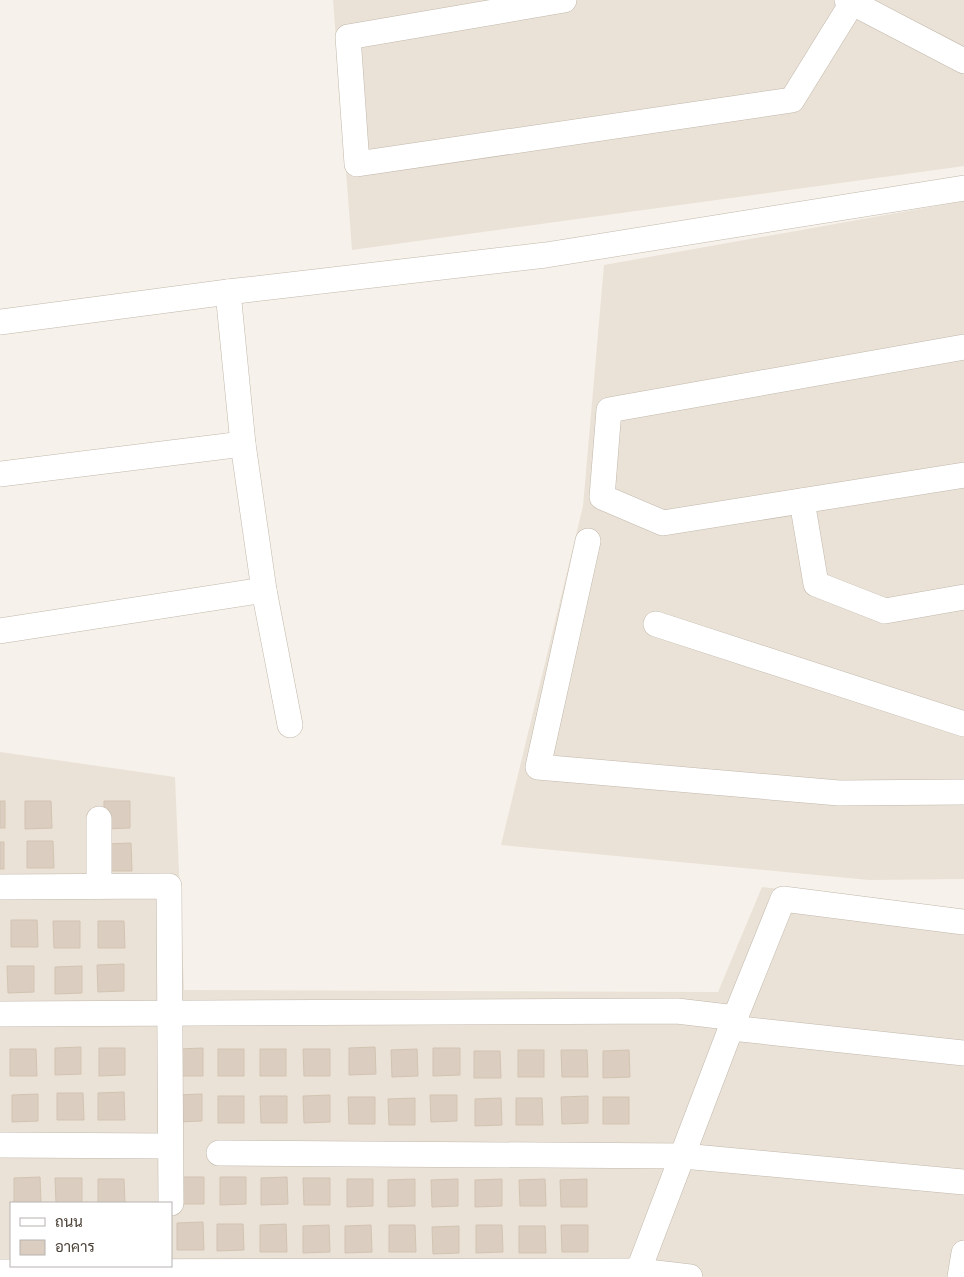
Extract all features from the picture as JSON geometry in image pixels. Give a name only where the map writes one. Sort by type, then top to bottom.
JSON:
[{"type":"street","points":[[564,0],[348,37],[357,164],[792,100],[850,2],[964,61]]},
{"type":"street","points":[[0,322],[228,292],[546,255],[964,188]]},
{"type":"street","points":[[228,292],[243,444],[264,590],[290,725]]},
{"type":"street","points":[[964,347],[609,410],[602,497],[663,523],[964,475]]},
{"type":"street","points":[[0,474],[243,444]]},
{"type":"street","points":[[802,501],[816,584],[885,611],[964,597]]},
{"type":"street","points":[[588,541],[538,767],[838,793],[964,792]]},
{"type":"street","points":[[0,631],[264,590]]},
{"type":"street","points":[[656,624],[964,724]]},
{"type":"street","points":[[99,819],[99,886]]},
{"type":"street","points":[[0,887],[169,886],[171,1202]]},
{"type":"street","points":[[638,1274],[783,899],[964,922]]},
{"type":"street","points":[[0,1014],[678,1011],[734,1023],[964,1053]]},
{"type":"street","points":[[0,1145],[170,1146]]},
{"type":"street","points":[[219,1153],[683,1156],[964,1182]]},
{"type":"street","points":[[960,1277],[964,1253]]},
{"type":"street","points":[[0,1272],[638,1274],[690,1277]]},
{"type":"shaded area","points":[[333,0],[964,0],[964,166],[352,250]]},
{"type":"shaded area","points":[[964,201],[964,879],[869,880],[501,845],[583,506],[604,265]]},
{"type":"shaded area","points":[[0,752],[175,777],[184,990],[718,992],[762,887],[964,910],[964,1277],[0,1277]]},
{"type":"building","points":[[0,801],[5,801],[5,828],[0,828]]},
{"type":"building","points":[[25,801],[51,801],[52,828],[25,829]]},
{"type":"building","points":[[104,801],[130,801],[130,828],[104,829]]},
{"type":"building","points":[[27,841],[53,841],[54,868],[27,868]]},
{"type":"building","points":[[0,842],[4,842],[4,869],[0,869]]},
{"type":"building","points":[[131,843],[132,871],[106,871],[105,844]]},
{"type":"building","points":[[11,920],[37,920],[38,947],[11,947]]},
{"type":"building","points":[[53,921],[80,921],[80,948],[54,948]]},
{"type":"building","points":[[98,921],[124,921],[125,948],[98,948]]},
{"type":"building","points":[[124,964],[124,991],[98,992],[97,965]]},
{"type":"building","points":[[7,966],[34,966],[34,992],[8,993]]},
{"type":"building","points":[[82,966],[82,993],[55,994],[55,967]]},
{"type":"building","points":[[81,1047],[81,1074],[55,1075],[55,1048]]},
{"type":"building","points":[[375,1047],[376,1074],[349,1075],[349,1048]]},
{"type":"building","points":[[99,1048],[125,1048],[125,1075],[99,1076]]},
{"type":"building","points":[[203,1048],[203,1076],[177,1076],[177,1049]]},
{"type":"building","points":[[433,1048],[460,1048],[460,1075],[433,1076]]},
{"type":"building","points":[[10,1049],[36,1049],[37,1076],[10,1076]]},
{"type":"building","points":[[218,1049],[244,1049],[244,1076],[218,1076]]},
{"type":"building","points":[[260,1049],[286,1049],[286,1076],[260,1076]]},
{"type":"building","points":[[303,1049],[330,1049],[330,1076],[304,1076]]},
{"type":"building","points":[[417,1049],[418,1076],[392,1077],[391,1050]]},
{"type":"building","points":[[518,1050],[544,1050],[544,1077],[518,1077]]},
{"type":"building","points":[[561,1050],[587,1050],[588,1077],[562,1077]]},
{"type":"building","points":[[629,1050],[630,1077],[603,1078],[603,1051]]},
{"type":"building","points":[[474,1051],[500,1051],[501,1078],[474,1078]]},
{"type":"building","points":[[124,1092],[125,1120],[98,1120],[98,1093]]},
{"type":"building","points":[[57,1093],[83,1093],[84,1120],[57,1120]]},
{"type":"building","points":[[38,1094],[38,1121],[12,1122],[12,1095]]},
{"type":"building","points":[[202,1094],[202,1121],[176,1122],[176,1095]]},
{"type":"building","points":[[330,1095],[330,1122],[304,1123],[303,1096]]},
{"type":"building","points":[[430,1095],[457,1095],[457,1121],[431,1122]]},
{"type":"building","points":[[218,1096],[244,1096],[244,1123],[218,1123]]},
{"type":"building","points":[[260,1096],[287,1096],[287,1123],[261,1123]]},
{"type":"building","points":[[588,1096],[588,1123],[562,1124],[561,1097]]},
{"type":"building","points":[[348,1097],[375,1097],[375,1124],[349,1124]]},
{"type":"building","points":[[603,1097],[629,1097],[629,1124],[603,1124]]},
{"type":"building","points":[[415,1098],[415,1125],[389,1125],[388,1099]]},
{"type":"building","points":[[501,1098],[502,1125],[475,1126],[475,1099]]},
{"type":"building","points":[[516,1098],[542,1098],[543,1125],[516,1125]]},
{"type":"building","points":[[40,1177],[41,1202],[14,1202],[14,1178]]},
{"type":"building","points":[[177,1177],[204,1177],[204,1204],[178,1204]]},
{"type":"building","points":[[220,1177],[246,1177],[246,1204],[220,1205]]},
{"type":"building","points":[[287,1177],[288,1204],[261,1205],[261,1178]]},
{"type":"building","points":[[55,1178],[82,1178],[82,1202],[56,1202]]},
{"type":"building","points":[[303,1178],[330,1178],[330,1205],[304,1205]]},
{"type":"building","points":[[98,1179],[124,1179],[125,1202],[98,1202]]},
{"type":"building","points":[[347,1179],[373,1179],[373,1206],[347,1207]]},
{"type":"building","points":[[415,1179],[415,1206],[388,1207],[388,1180]]},
{"type":"building","points":[[458,1179],[458,1206],[432,1207],[431,1180]]},
{"type":"building","points":[[502,1179],[502,1206],[475,1207],[475,1180]]},
{"type":"building","points":[[545,1179],[546,1206],[520,1206],[519,1180]]},
{"type":"building","points":[[587,1179],[587,1207],[561,1207],[560,1180]]},
{"type":"building","points":[[203,1222],[204,1250],[177,1250],[177,1223]]},
{"type":"building","points":[[217,1224],[243,1224],[244,1250],[217,1251]]},
{"type":"building","points":[[286,1224],[287,1252],[260,1252],[260,1225]]},
{"type":"building","points":[[329,1225],[330,1252],[303,1253],[303,1226]]},
{"type":"building","points":[[371,1225],[372,1252],[345,1253],[345,1226]]},
{"type":"building","points":[[389,1225],[415,1225],[416,1252],[389,1252]]},
{"type":"building","points":[[476,1225],[502,1225],[503,1252],[476,1253]]},
{"type":"building","points":[[561,1225],[588,1225],[588,1252],[562,1252]]},
{"type":"building","points":[[459,1226],[459,1253],[433,1254],[432,1227]]},
{"type":"building","points":[[519,1226],[545,1226],[546,1253],[519,1253]]}]
